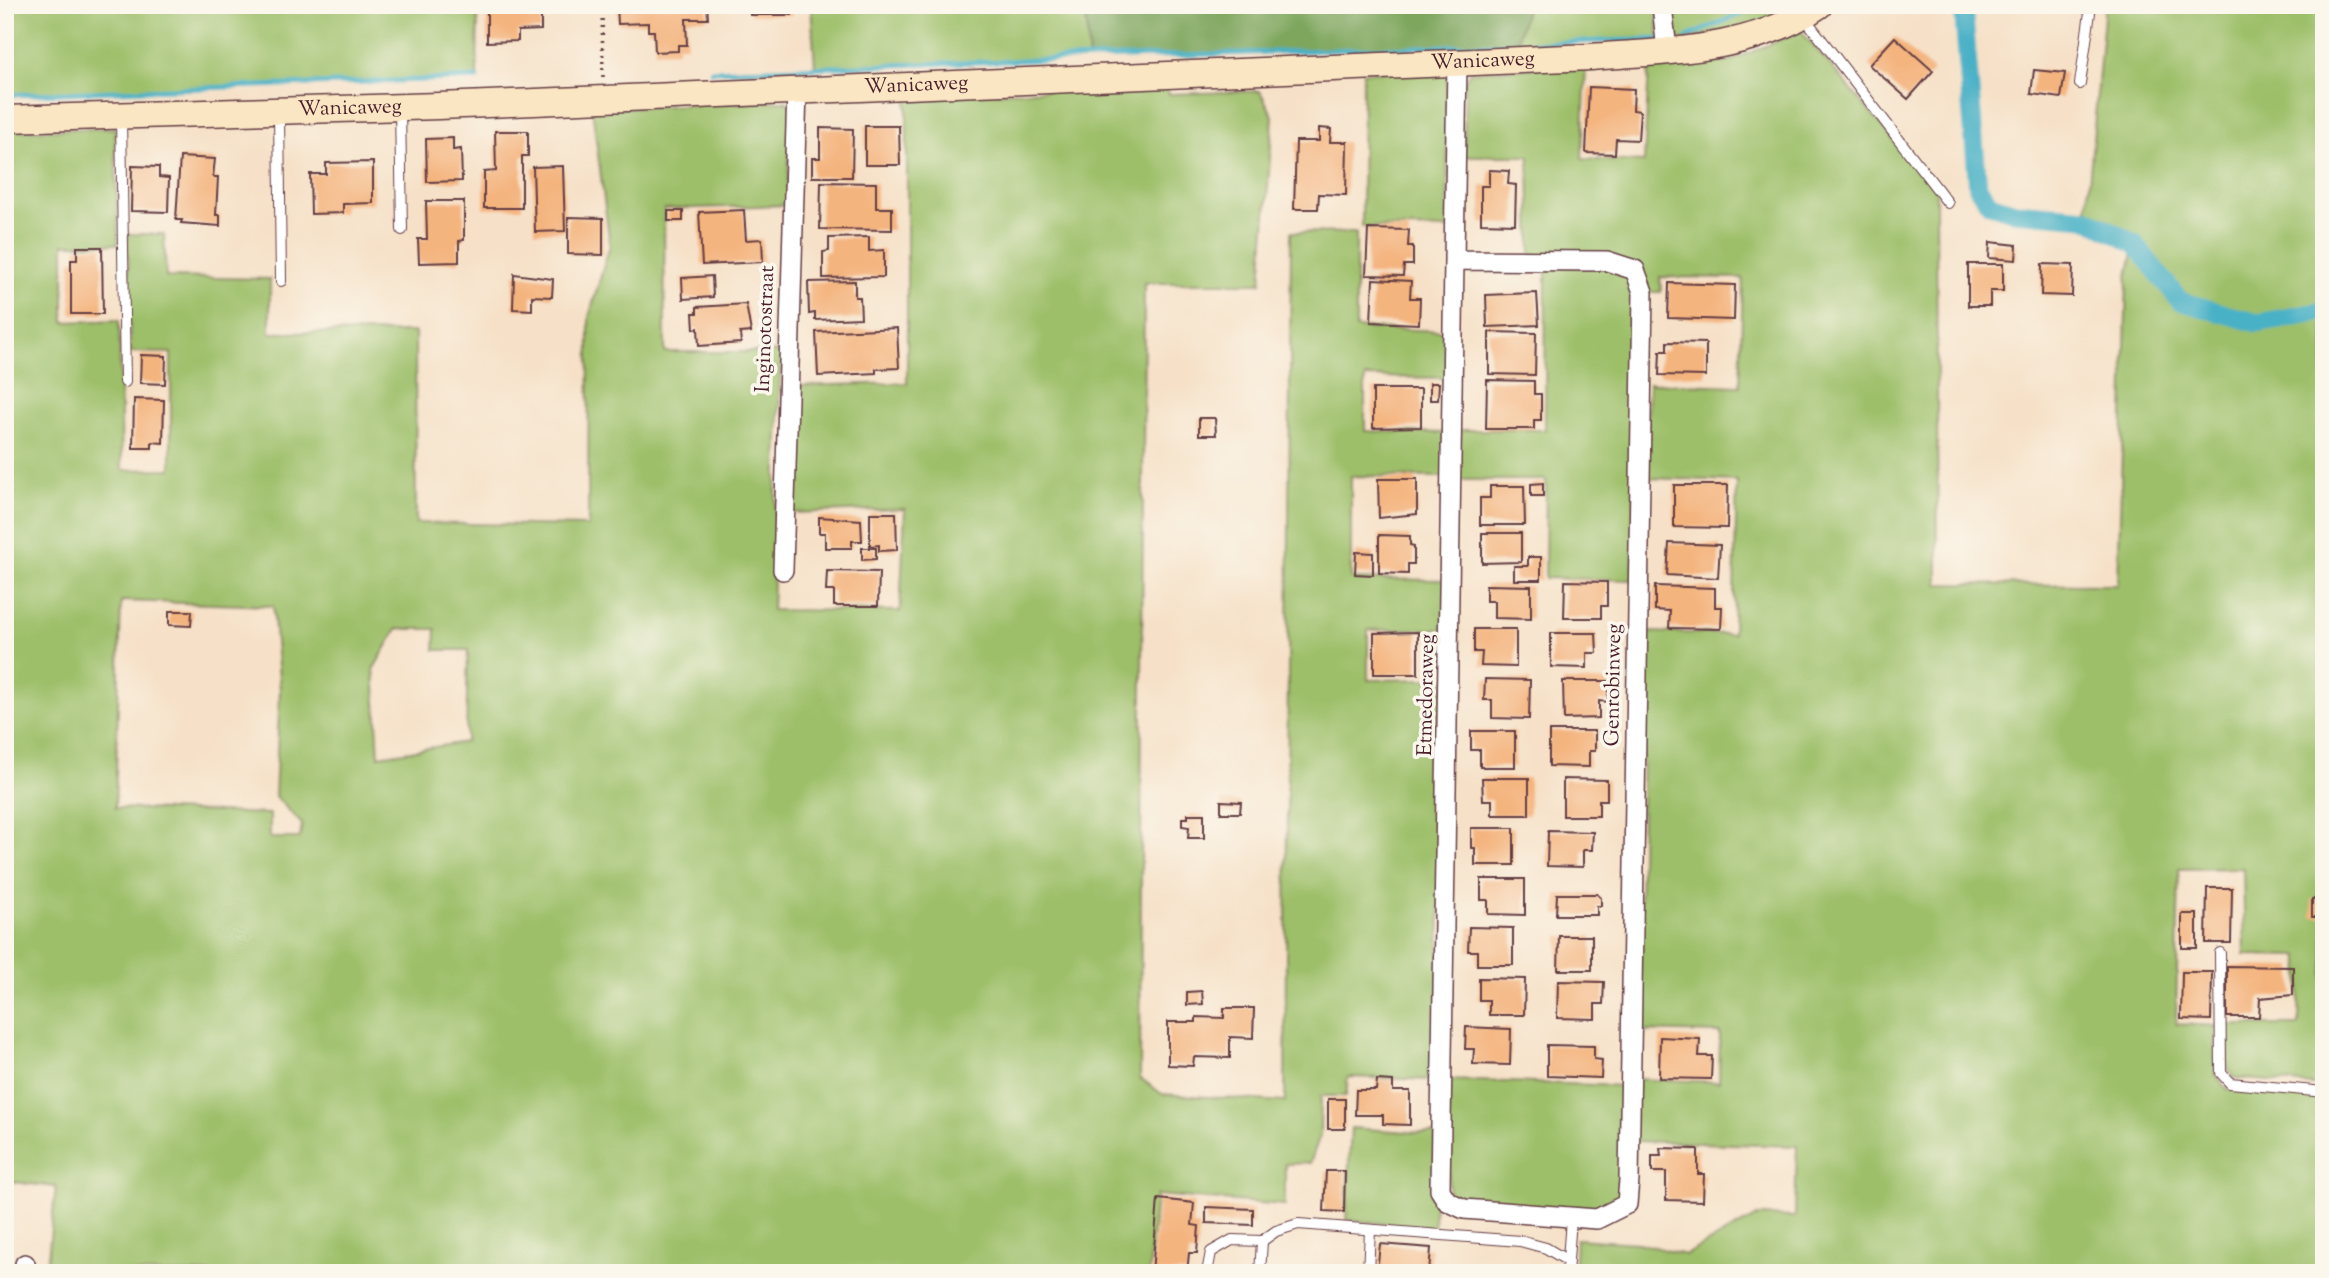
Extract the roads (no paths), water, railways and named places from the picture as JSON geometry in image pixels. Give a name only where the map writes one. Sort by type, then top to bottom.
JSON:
[{"type":"street","points":[[1662,5],[1667,51]]},
{"type":"street","name":"Wanicaweg","points":[[5,119],[400,107],[1667,51],[1722,45],[1766,32],[1811,11]]},
{"type":"street","name":"Etmedoraweg","points":[[1457,62],[1450,697],[1440,1190],[1447,1201],[1464,1209],[1570,1228]]},
{"type":"street","name":"Inginotostraat","points":[[783,570],[796,90]]},
{"type":"street","name":"Genrobinweg","points":[[1454,260],[1606,261],[1635,270],[1643,292],[1629,1180],[1627,1204],[1616,1212],[1570,1228]]},
{"type":"lane","points":[[2080,85],[2091,5]]},
{"type":"lane","points":[[1811,11],[1948,203]]},
{"type":"lane","points":[[400,107],[402,230]]},
{"type":"lane","points":[[279,111],[281,281]]},
{"type":"lane","points":[[121,116],[125,382]]},
{"type":"lane","points":[[2220,953],[2221,1073],[2230,1083],[2324,1092]]},
{"type":"lane","points":[[1207,1273],[1211,1252],[1222,1243],[1232,1240],[1262,1241],[1276,1231],[1298,1224],[1520,1241],[1546,1248],[1568,1261]]},
{"type":"lane","points":[[1567,1273],[1570,1228]]},
{"type":"lane","points":[[1368,1273],[1370,1230]]},
{"type":"lane","points":[[1260,1273],[1262,1241]]},
{"type":"waterway","points":[[1687,37],[1761,5]]},
{"type":"waterway","points":[[1963,5],[1978,188],[1990,204],[2015,212],[2086,218],[2135,244],[2180,301],[2257,323],[2324,311]]},
{"type":"waterway","points":[[711,71],[1659,39]]},
{"type":"waterway","points":[[5,95],[477,78]]}]
